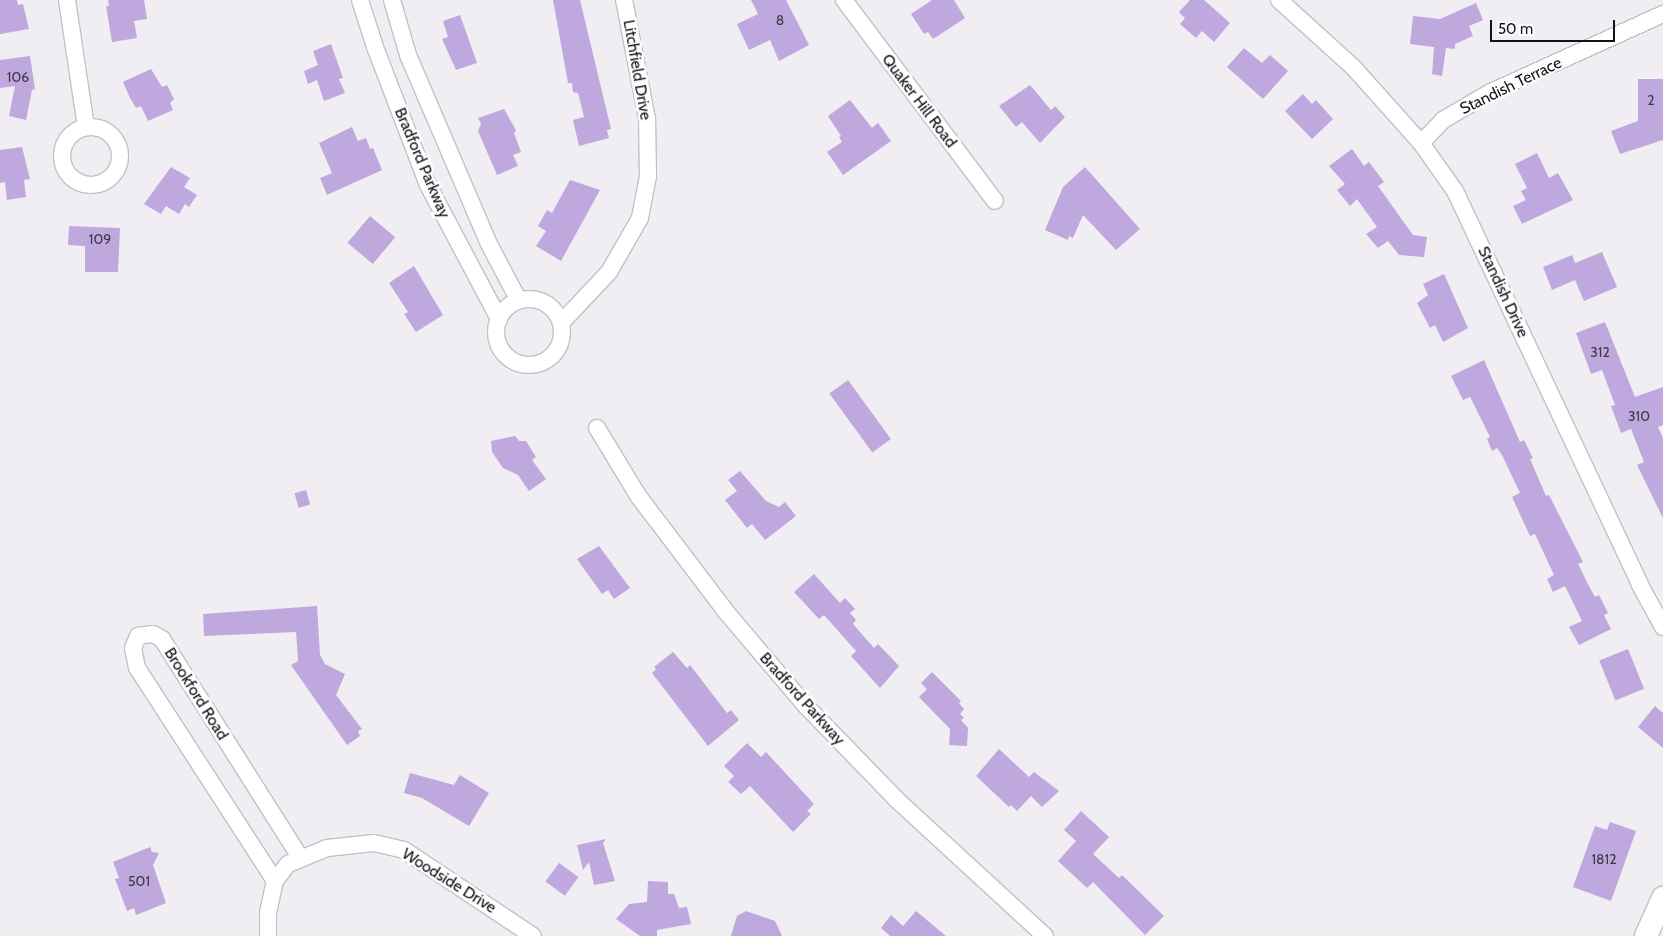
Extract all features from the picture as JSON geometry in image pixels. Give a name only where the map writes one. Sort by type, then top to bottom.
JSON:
[{"type":"street","points":[[67,0],[86,127]]},
{"type":"street","name":"Bradford Parkway","points":[[360,0],[375,47],[428,185],[499,319],[496,328],[499,345],[510,359],[527,365],[545,361],[558,349],[561,323]]},
{"type":"street","name":"Bradford Parkway","points":[[392,0],[412,64],[489,244],[519,300]]},
{"type":"street","name":"Litchfield Drive","points":[[561,323],[609,272],[640,218],[648,176],[647,119],[624,0]]},
{"type":"street","name":"Quaker Hill Road","points":[[844,0],[995,201]]},
{"type":"street","name":"Standish Drive","points":[[1279,0],[1354,67],[1421,143],[1455,191],[1640,585],[1663,627]]},
{"type":"street","name":"Standish Terrace","points":[[1421,143],[1443,120],[1491,92],[1663,14]]},
{"type":"street","points":[[499,319],[504,311],[519,300],[530,299],[545,303],[557,313],[561,323]]},
{"type":"street","name":"Bradford Parkway","points":[[597,428],[639,497],[727,613],[806,706],[896,799],[1045,936]]},
{"type":"street","name":"Brookford Road","points":[[275,881],[137,668],[133,648],[138,636],[153,634],[162,640],[300,856]]},
{"type":"street","name":"Woodside Drive","points":[[300,856],[327,848],[374,843],[404,850],[533,936]]},
{"type":"street","points":[[268,936],[268,913],[275,881],[288,864],[300,856]]},
{"type":"street","points":[[1646,936],[1663,898]]},
{"type":"building","points":[[0,0],[17,0],[18,5],[23,4],[29,29],[0,34]]},
{"type":"building","points":[[108,0],[144,0],[147,19],[134,21],[137,38],[112,42],[106,6],[109,6]]},
{"type":"building","points":[[553,0],[580,0],[611,129],[607,130],[609,138],[579,146],[573,120],[584,117],[578,93],[573,92],[572,83],[568,83]]},
{"type":"building","points":[[751,0],[786,0],[809,45],[779,61],[770,40],[749,50],[737,24],[758,14]]},
{"type":"building","points":[[932,0],[954,0],[965,18],[933,39],[928,32],[924,34],[911,14]]},
{"type":"building","points":[[1190,0],[1204,0],[1230,23],[1214,42],[1202,31],[1196,38],[1180,24],[1185,18],[1179,12]]},
{"type":"building","points":[[1476,3],[1483,20],[1469,26],[1473,36],[1455,44],[1455,49],[1446,48],[1442,76],[1432,74],[1434,47],[1410,44],[1413,16],[1440,19]]},
{"type":"building","points":[[460,15],[477,63],[456,70],[442,39],[448,37],[443,21]]},
{"type":"building","points":[[331,44],[343,78],[339,79],[345,93],[324,101],[317,80],[308,84],[304,71],[318,65],[313,51]]},
{"type":"building","points":[[1244,48],[1262,63],[1270,55],[1288,71],[1263,99],[1227,67]]},
{"type":"building","points":[[30,56],[35,89],[32,90],[26,120],[9,116],[15,86],[0,88],[0,60]]},
{"type":"building","points":[[151,69],[162,87],[167,85],[174,99],[170,103],[173,110],[148,121],[141,106],[136,108],[123,82]]},
{"type":"building","points":[[1638,79],[1663,79],[1663,140],[1620,154],[1611,131],[1638,121]]},
{"type":"building","points":[[1030,85],[1051,110],[1055,106],[1065,117],[1040,143],[1022,122],[1016,127],[999,106]]},
{"type":"building","points":[[1303,94],[1312,104],[1316,100],[1333,119],[1312,139],[1285,111]]},
{"type":"building","points":[[850,100],[872,128],[878,123],[891,141],[843,175],[827,152],[842,142],[839,137],[841,136],[828,116]]},
{"type":"building","points":[[504,109],[516,130],[514,133],[521,152],[513,155],[518,166],[497,175],[478,131],[481,124],[478,118]]},
{"type":"building","points":[[352,127],[358,141],[366,138],[370,149],[373,148],[382,170],[327,195],[320,178],[332,173],[319,143]]},
{"type":"building","points":[[22,147],[30,179],[24,180],[26,197],[7,200],[5,182],[0,183],[0,150]]},
{"type":"building","points":[[1352,149],[1364,166],[1369,162],[1384,182],[1378,186],[1413,235],[1427,237],[1424,257],[1399,255],[1388,241],[1378,248],[1366,234],[1377,227],[1357,199],[1350,206],[1337,190],[1345,184],[1329,166]]},
{"type":"building","points":[[1537,153],[1549,178],[1558,173],[1573,200],[1522,224],[1513,206],[1526,200],[1521,191],[1527,188],[1515,164]]},
{"type":"building","points":[[171,167],[190,178],[184,187],[197,195],[189,207],[185,204],[179,214],[166,206],[161,214],[144,204]]},
{"type":"building","points":[[1085,167],[1140,229],[1116,250],[1083,215],[1073,238],[1069,236],[1068,240],[1045,230],[1063,187]]},
{"type":"building","points":[[570,180],[600,190],[561,261],[536,246],[546,231],[538,226],[547,210],[552,213]]},
{"type":"building","points":[[370,216],[395,237],[373,264],[348,243]]},
{"type":"building","points":[[69,226],[120,228],[118,272],[85,272],[85,246],[68,245]]},
{"type":"building","points":[[1602,252],[1617,287],[1584,301],[1575,280],[1552,290],[1543,267],[1572,255],[1575,263]]},
{"type":"building","points":[[414,266],[443,315],[416,332],[404,314],[408,312],[389,283]]},
{"type":"building","points":[[1444,274],[1468,328],[1443,342],[1435,325],[1430,328],[1417,303],[1428,295],[1423,284]]},
{"type":"building","points":[[1605,322],[1635,397],[1663,387],[1663,425],[1658,427],[1663,438],[1663,518],[1637,465],[1644,462],[1631,429],[1621,433],[1611,406],[1615,405],[1602,370],[1591,374],[1576,333]]},
{"type":"building","points":[[1484,360],[1520,442],[1524,440],[1533,458],[1530,459],[1546,496],[1549,495],[1583,562],[1578,564],[1595,597],[1599,595],[1608,613],[1604,615],[1611,629],[1579,645],[1569,627],[1582,621],[1565,586],[1553,592],[1547,579],[1554,575],[1535,534],[1530,536],[1512,497],[1520,493],[1502,455],[1497,448],[1492,451],[1487,439],[1490,437],[1470,397],[1463,400],[1451,376]]},
{"type":"building","points":[[848,380],[891,439],[872,453],[829,394]]},
{"type":"building","points":[[515,436],[519,441],[526,441],[536,457],[532,460],[546,479],[529,491],[518,475],[503,468],[492,452],[491,441]]},
{"type":"building","points":[[740,471],[766,501],[779,507],[785,502],[796,516],[765,540],[752,524],[747,528],[725,500],[737,491],[728,480]]},
{"type":"building","points":[[306,490],[310,504],[299,508],[294,493]]},
{"type":"building","points":[[599,546],[630,588],[614,599],[608,590],[602,594],[577,559]]},
{"type":"building","points":[[814,574],[840,603],[845,598],[855,609],[850,613],[856,620],[853,624],[874,648],[878,644],[899,666],[880,688],[851,656],[856,651],[824,615],[819,619],[794,592]]},
{"type":"building","points":[[317,606],[320,655],[325,664],[345,674],[336,695],[362,729],[358,731],[360,736],[347,745],[291,665],[298,661],[296,632],[204,636],[203,614]]},
{"type":"building","points":[[1628,649],[1644,689],[1615,700],[1599,661]]},
{"type":"building","points":[[673,652],[687,668],[690,665],[727,713],[731,710],[739,720],[708,746],[652,673],[656,669],[654,667]]},
{"type":"building","points":[[932,672],[961,701],[959,703],[964,709],[960,714],[964,718],[961,720],[968,728],[967,746],[949,745],[950,729],[919,697],[927,689],[921,683]]},
{"type":"building","points":[[1655,706],[1663,713],[1663,748],[1638,727]]},
{"type":"building","points":[[747,743],[761,757],[766,752],[814,804],[807,811],[811,814],[793,832],[750,786],[741,794],[728,782],[734,776],[724,766]]},
{"type":"building","points":[[999,749],[1029,777],[1034,772],[1059,791],[1042,807],[1031,796],[1017,811],[1011,805],[1009,807],[976,776]]},
{"type":"building","points":[[410,773],[454,785],[460,775],[489,793],[469,826],[422,798],[404,793]]},
{"type":"building","points":[[1081,811],[1109,837],[1093,854],[1119,878],[1122,875],[1164,916],[1145,935],[1093,882],[1087,888],[1058,861],[1076,841],[1064,830]]},
{"type":"building","points":[[1610,822],[1636,831],[1611,901],[1573,887],[1595,826],[1607,830]]},
{"type":"building","points":[[606,839],[603,843],[615,881],[594,885],[589,862],[583,870],[577,845]]},
{"type":"building","points":[[150,847],[152,852],[159,853],[153,865],[166,903],[136,915],[134,908],[127,911],[115,879],[119,878],[113,862]]},
{"type":"building","points":[[559,863],[578,877],[565,896],[545,882]]},
{"type":"building","points":[[648,881],[668,882],[668,894],[674,894],[679,908],[687,907],[691,924],[657,930],[657,936],[640,936],[616,919],[629,904],[647,902]]},
{"type":"building","points":[[746,911],[775,921],[782,936],[731,936],[737,916]]},
{"type":"building","points":[[916,911],[946,936],[890,936],[881,928],[891,915],[903,926]]}]
